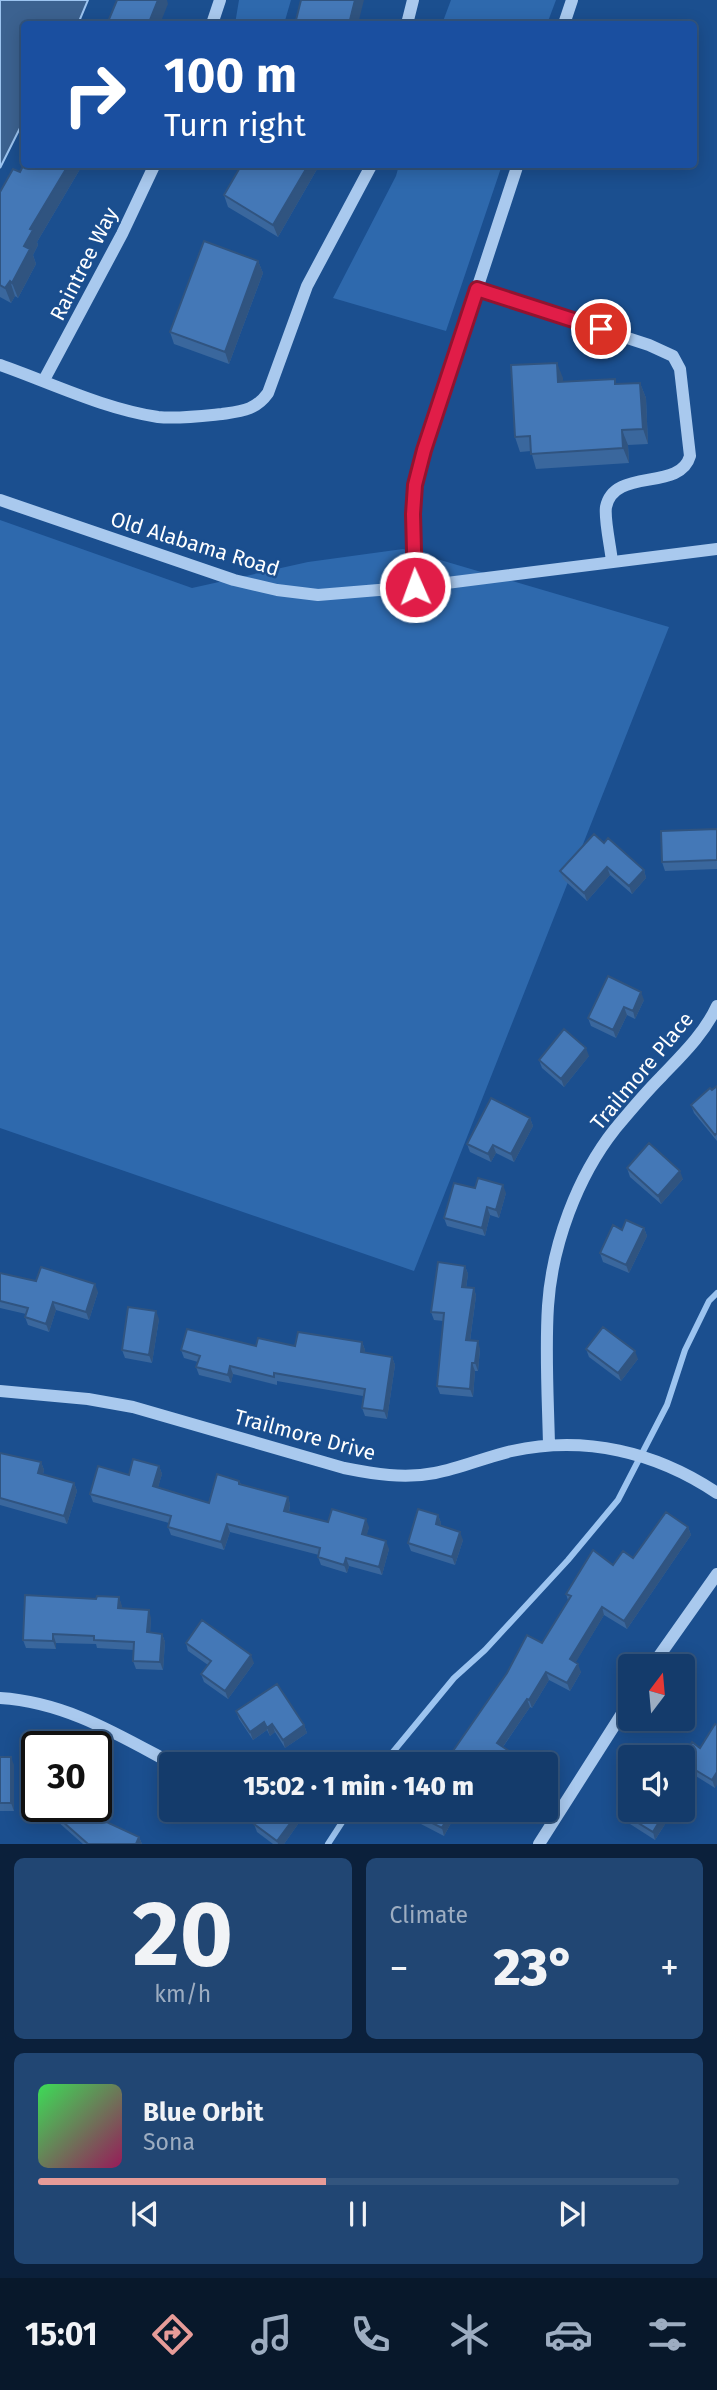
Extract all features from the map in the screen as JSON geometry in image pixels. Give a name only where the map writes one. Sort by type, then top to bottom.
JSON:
[{"type":"street","points":[[213,21],[220,0]]},
{"type":"street","points":[[408,21],[413,0]]},
{"type":"street","points":[[565,21],[572,0]]},
{"type":"street","name":"Raintree Way","points":[[44,380],[122,234],[153,168]]},
{"type":"street","points":[[0,365],[123,410],[160,417],[204,416],[244,411],[260,404],[268,393],[320,260],[370,168]]},
{"type":"street","points":[[415,587],[415,485],[424,450],[517,168]]},
{"type":"street","points":[[477,289],[649,345],[673,356],[680,369],[690,456],[687,465],[677,472],[624,486],[613,493],[606,507],[612,562]]},
{"type":"street","name":"Old Alabama Road","points":[[0,500],[191,567],[277,590],[318,594],[415,587],[717,549]]},
{"type":"street","name":"Trailmore Place","points":[[548,1445],[548,1306],[556,1258],[569,1212],[590,1168],[612,1132],[638,1100],[701,1035],[717,1006]]},
{"type":"street","name":"Trailmore Drive","points":[[0,1391],[88,1399],[133,1407],[344,1468],[377,1475],[434,1473],[514,1451],[548,1445],[596,1445],[649,1457],[717,1493]]},
{"type":"street","points":[[660,1654],[717,1574]]},
{"type":"street","points":[[0,1698],[50,1705],[93,1721],[159,1756]]},
{"type":"street","points":[[539,1844],[618,1720]]},
{"type":"shaded area","points":[[0,0],[88,0],[79,21],[21,21],[21,126],[0,168]]},
{"type":"shaded area","points":[[239,0],[291,0],[285,21],[236,21]]},
{"type":"shaded area","points":[[451,0],[556,0],[548,21],[443,21]]},
{"type":"shaded area","points":[[398,168],[501,168],[446,331],[333,298]]},
{"type":"shaded area","points":[[0,520],[192,588],[308,562],[403,549],[669,627],[414,1271],[0,1128]]},
{"type":"building","points":[[117,0],[158,0],[150,20],[153,21],[108,21]]},
{"type":"building","points":[[301,0],[355,0],[350,21],[296,21]]},
{"type":"building","points":[[22,168],[67,168],[30,229],[33,230],[24,246],[30,249],[12,283],[10,281],[5,288],[0,285],[0,192],[13,169],[20,172]]},
{"type":"building","points":[[240,168],[307,168],[273,225],[224,195]]},
{"type":"building","points":[[204,241],[258,261],[225,352],[170,332]]},
{"type":"building","points":[[557,363],[558,382],[615,379],[615,384],[640,383],[643,429],[622,430],[623,448],[531,454],[530,436],[515,437],[511,365]]},
{"type":"building","points":[[717,829],[717,860],[662,862],[661,831]]},
{"type":"building","points":[[594,834],[604,843],[608,838],[644,870],[629,886],[607,867],[584,893],[560,871]]},
{"type":"building","points":[[608,976],[641,992],[633,1011],[624,1007],[613,1030],[588,1018]]},
{"type":"building","points":[[564,1029],[586,1048],[561,1079],[539,1060]]},
{"type":"building","points":[[717,1086],[715,1135],[691,1105],[710,1088],[712,1090]]},
{"type":"building","points":[[491,1098],[530,1118],[511,1154],[493,1145],[488,1154],[467,1144]]},
{"type":"building","points":[[649,1143],[680,1171],[658,1196],[627,1168]]},
{"type":"building","points":[[478,1178],[503,1185],[496,1210],[487,1207],[482,1228],[444,1218],[454,1183],[475,1188]]},
{"type":"building","points":[[626,1220],[644,1228],[626,1265],[600,1253],[613,1225],[622,1230]]},
{"type":"building","points":[[438,1262],[465,1266],[462,1287],[474,1288],[466,1340],[478,1341],[475,1363],[472,1363],[470,1389],[437,1386],[444,1313],[431,1312]]},
{"type":"building","points":[[41,1267],[95,1284],[86,1312],[53,1302],[46,1324],[25,1317],[28,1308],[0,1301],[0,1273],[36,1281]]},
{"type":"building","points":[[128,1307],[156,1311],[149,1355],[122,1350]]},
{"type":"building","points":[[603,1327],[635,1351],[618,1373],[586,1349]]},
{"type":"building","points":[[187,1329],[256,1346],[258,1338],[295,1346],[298,1332],[362,1342],[361,1352],[392,1357],[384,1411],[362,1408],[365,1389],[274,1373],[274,1377],[230,1366],[228,1375],[196,1367],[200,1356],[181,1350]]},
{"type":"building","points":[[0,1453],[41,1462],[38,1473],[74,1483],[64,1516],[0,1498]]},
{"type":"building","points":[[133,1459],[159,1466],[153,1486],[209,1503],[217,1474],[239,1481],[239,1484],[288,1497],[284,1511],[328,1522],[332,1509],[366,1519],[362,1534],[386,1541],[379,1567],[346,1558],[344,1565],[318,1557],[320,1548],[227,1524],[221,1542],[168,1527],[171,1516],[90,1494],[98,1466],[129,1475]]},
{"type":"building","points":[[418,1509],[438,1515],[436,1524],[460,1532],[452,1557],[408,1543]]},
{"type":"building","points":[[666,1512],[688,1527],[624,1621],[602,1607],[570,1659],[578,1664],[567,1683],[546,1672],[497,1743],[510,1752],[452,1752],[507,1673],[527,1635],[542,1643],[571,1596],[566,1594],[593,1550],[613,1565],[623,1551],[633,1558]]},
{"type":"building","points":[[25,1595],[96,1599],[97,1596],[119,1597],[118,1608],[149,1610],[147,1632],[162,1634],[160,1662],[133,1661],[134,1642],[53,1634],[53,1641],[23,1640]]},
{"type":"building","points":[[202,1620],[251,1655],[225,1691],[201,1674],[211,1661],[186,1643]]},
{"type":"building","points":[[277,1684],[304,1725],[283,1740],[272,1724],[267,1728],[264,1722],[250,1732],[236,1711]]},
{"type":"building","points":[[715,1724],[717,1725],[717,1772],[712,1780],[695,1770],[695,1745],[690,1745],[692,1742],[700,1748]]},
{"type":"building","points":[[0,1757],[11,1757],[11,1803],[0,1803]]},
{"type":"building","points":[[63,1822],[106,1822],[139,1837],[136,1844],[88,1844]]},
{"type":"building","points":[[256,1822],[291,1822],[277,1841],[254,1824]]},
{"type":"building","points":[[430,1822],[445,1822],[442,1828]]},
{"type":"building","points":[[637,1822],[659,1822],[653,1832]]},
{"type":"waterway","points":[[393,1752],[454,1678],[485,1650],[568,1560],[618,1500],[667,1405],[685,1350],[709,1301],[717,1293]]},
{"type":"waterway","points":[[328,1844],[342,1822]]},
{"type":"route","points":[[415,587],[415,485],[477,289],[601,329]]}]
